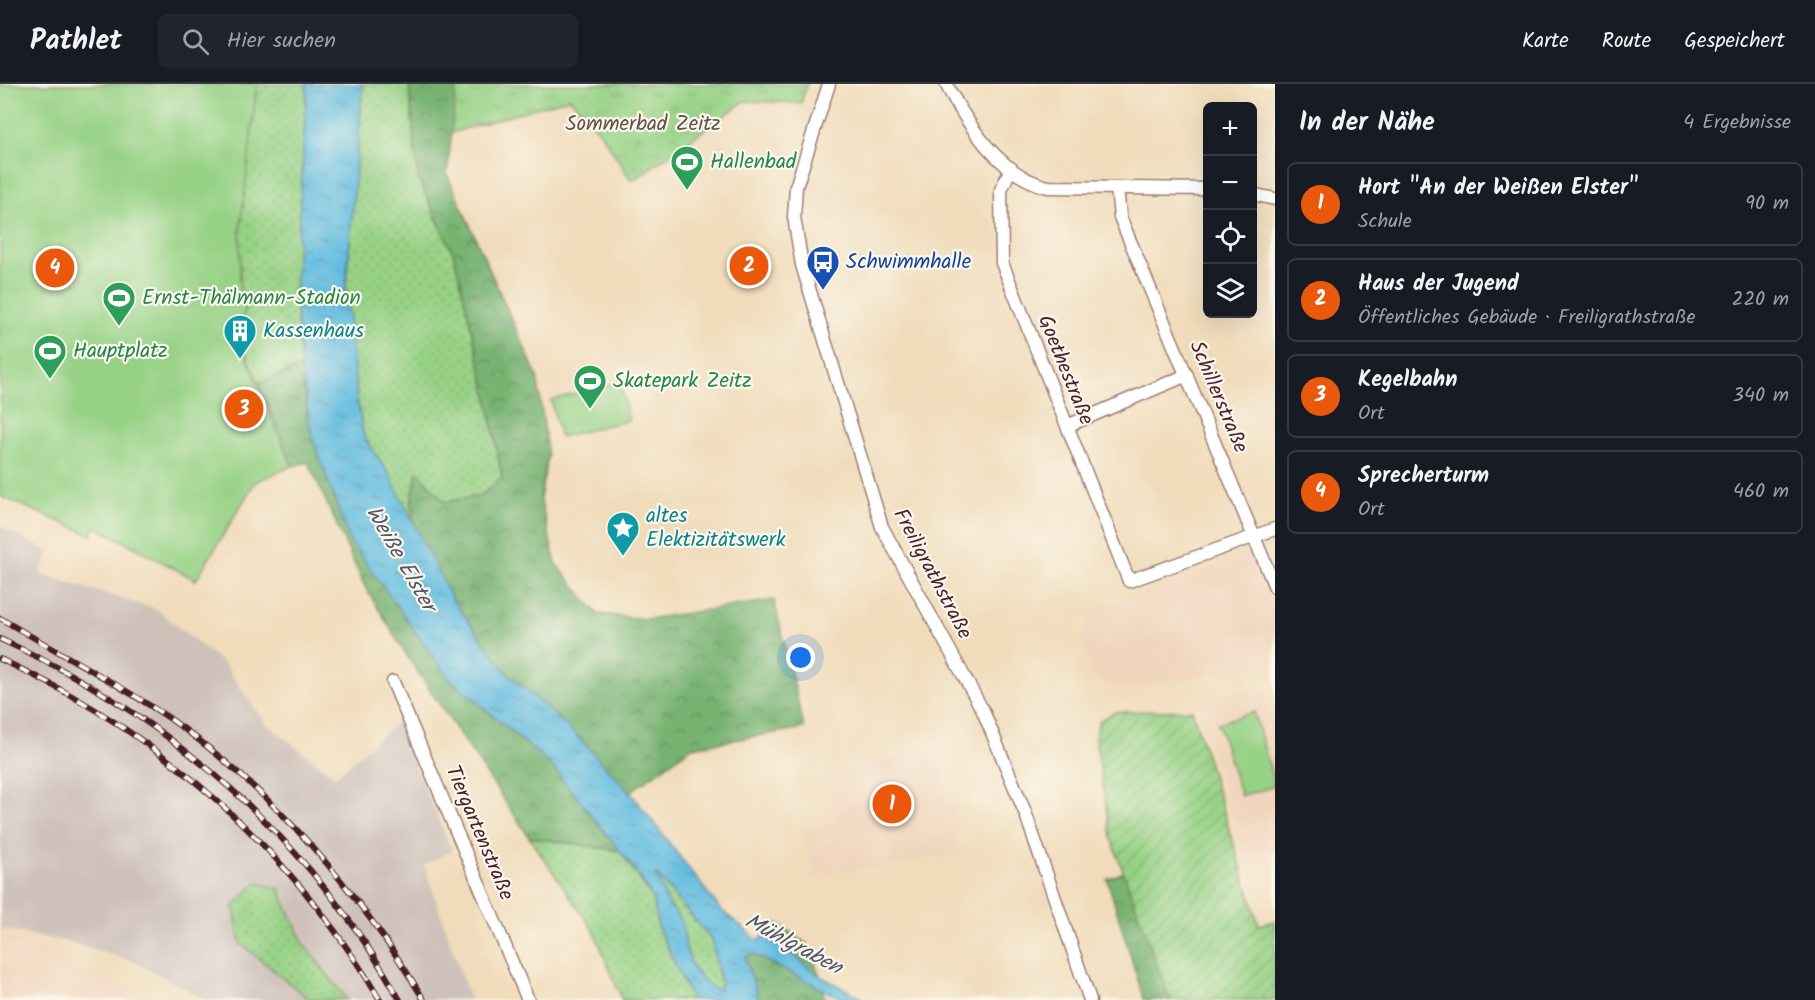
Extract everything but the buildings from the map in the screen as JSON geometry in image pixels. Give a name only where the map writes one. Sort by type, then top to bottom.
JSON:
[{"type":"street","name":"Freiligrathstraße","points":[[830,84],[796,187],[794,217],[802,265],[882,527],[983,711],[1025,812],[1090,1000]]},
{"type":"street","points":[[946,84],[990,150],[1029,181],[1048,187],[1203,189]]},
{"type":"street","name":"Goethestraße","points":[[1011,168],[1001,190],[1002,263],[1129,582],[1255,537]]},
{"type":"street","name":"Schillerstraße","points":[[1117,188],[1120,217],[1275,587]]},
{"type":"street","points":[[1257,195],[1275,200]]},
{"type":"street","points":[[1067,426],[1187,375]]},
{"type":"street","points":[[1255,537],[1275,529]]},
{"type":"street","name":"Tiergartenstraße","points":[[393,682],[528,1000]]},
{"type":"shaded area","points":[[0,527],[50,552],[40,574],[156,609],[224,664],[265,723],[335,777],[397,722],[452,851],[424,865],[470,1000],[206,1000],[135,962],[73,943],[0,929]]},
{"type":"shaded area","points":[[1250,550],[1275,612],[1275,665],[1120,689],[1105,685],[1094,675],[1083,651],[1082,638],[1085,626],[1098,608]]},
{"type":"shaded area","points":[[1265,687],[1275,749],[1275,863],[1249,870],[1196,698]]},
{"type":"shaded area","points":[[942,747],[961,854],[814,877],[804,830],[836,824],[826,783],[837,772]]},
{"type":"shaded area","points":[[0,931],[132,988],[150,1000],[0,1000]]},
{"type":"green space","name":"Ernst-Thälmann-Stadion","points":[[0,84],[257,84],[240,232],[240,299],[248,299],[242,321],[236,332],[292,466],[255,482],[196,580],[95,526],[91,535],[0,496]]},
{"type":"green space","points":[[171,84],[307,84],[295,296],[301,367],[259,383],[236,332],[242,321],[240,300]]},
{"type":"green space","points":[[363,84],[409,84],[418,178],[454,255],[486,389],[502,477],[481,496],[445,502],[417,472],[411,505],[414,529],[389,474],[364,437],[357,400],[346,286]]},
{"type":"green space","points":[[409,84],[457,84],[447,174],[537,376],[548,456],[540,498],[556,564],[598,614],[647,619],[774,600],[804,728],[692,747],[630,792],[566,725],[508,674],[452,599],[414,529],[411,505],[417,471],[445,502],[480,496],[502,477],[486,389],[454,255],[418,178]]},
{"type":"green space","name":"Sommerbad Zeitz","points":[[457,84],[807,84],[801,103],[745,101],[632,181],[600,132],[570,98],[451,133]]},
{"type":"green space","points":[[301,367],[308,417],[449,678],[551,765],[620,851],[529,837],[409,659],[365,587],[308,462],[292,466],[259,383]]},
{"type":"green space","name":"Skatepark Zeitz","points":[[620,382],[629,420],[560,437],[551,400]]},
{"type":"green space","points":[[1192,710],[1259,925],[1275,921],[1275,1000],[1170,1000],[1111,838],[1095,737],[1099,721],[1115,712]]},
{"type":"green space","points":[[1254,712],[1275,786],[1241,796],[1218,723]]},
{"type":"green space","points":[[529,837],[620,851],[653,899],[658,927],[692,1000],[622,1000],[594,931]]},
{"type":"green space","points":[[1124,872],[1170,1000],[1144,1000],[1107,879]]},
{"type":"green space","points":[[655,873],[712,940],[721,985],[718,991],[709,986],[694,970],[686,949],[682,922],[666,900]]},
{"type":"green space","points":[[257,882],[279,889],[303,943],[347,1000],[310,1000],[240,943],[234,906]]},
{"type":"green space","points":[[775,922],[807,944],[820,976],[765,934]]},
{"type":"green space","points":[[755,955],[822,988],[825,1000],[759,1000],[745,958]]},
{"type":"water","name":"Weiße Elster","points":[[307,84],[363,84],[346,286],[357,400],[364,437],[389,474],[452,599],[508,674],[566,725],[630,792],[720,909],[759,941],[765,934],[820,976],[865,1000],[844,1000],[755,955],[749,955],[745,958],[759,1000],[692,1000],[658,927],[653,899],[639,875],[551,765],[449,678],[350,541],[312,437],[301,367],[295,296]],"holes":[[[656,874],[712,940],[721,984],[718,990],[709,986],[694,970],[686,949],[682,922],[666,900]]]},
{"type":"railway","points":[[0,618],[149,704],[244,778],[311,846],[342,882],[399,960],[424,1000]]},
{"type":"railway","points":[[0,639],[62,670],[121,705],[177,744],[229,787],[278,835],[323,886],[364,941],[400,1000]]},
{"type":"railway","points":[[0,659],[58,688],[114,722],[167,759],[216,800],[263,845],[305,893],[345,945],[380,1000]]},
{"type":"place","name":"Hallenbad","points":[[687,191]]},
{"type":"place","name":"Haus der Jugend","points":[[749,266]]},
{"type":"place","name":"Sprecherturm","points":[[55,268]]},
{"type":"place","name":"Schwimmhalle","points":[[823,291]]},
{"type":"place","name":"Ernst-Thälmann-Stadion","points":[[119,327]]},
{"type":"place","name":"Kassenhaus","points":[[240,360]]},
{"type":"place","name":"Hauptplatz","points":[[50,380]]},
{"type":"place","name":"Kegelbahn","points":[[244,409]]},
{"type":"place","name":"Skatepark Zeitz","points":[[590,410]]},
{"type":"place","name":"altes Elektizitätswerk","points":[[623,557]]},
{"type":"place","name":"Hort \"An der Weißen Elster\"","points":[[892,804]]},
{"type":"water label","name":"Mühlgraben","points":[[793,945]]}]
